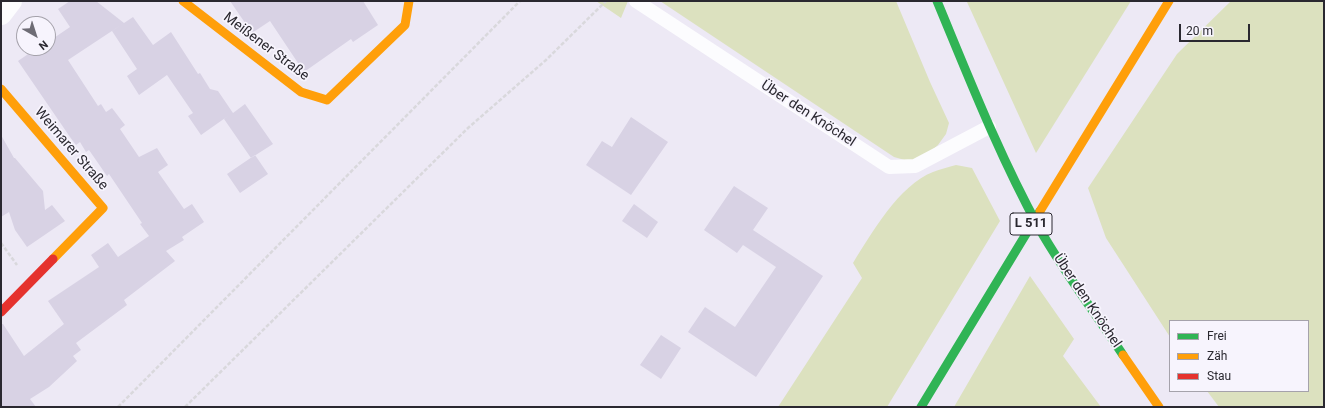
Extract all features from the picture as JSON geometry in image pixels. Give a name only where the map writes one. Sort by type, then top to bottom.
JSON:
[{"type":"main road","name":"Meißener Straße","points":[[183,1],[301,92],[327,100],[406,25],[409,1]]},
{"type":"main road","name":"Über den Knöchel","points":[[937,1],[989,127],[1028,206],[1057,258],[1160,407]]},
{"type":"main road","name":"L 511","points":[[921,407],[986,296],[1169,1]]},
{"type":"main road","name":"L 511","points":[[1134,57],[1169,18]]},
{"type":"main road","name":"Weimarer Straße","points":[[1,89],[103,208],[1,312]]},
{"type":"street","points":[[1,14],[11,1]]},
{"type":"lane","name":"Über den Knöchel","points":[[636,1],[889,167],[915,166],[989,127]]},
{"type":"path","points":[[118,407],[520,1]]},
{"type":"path","points":[[184,407],[468,128],[546,60],[606,1]]},
{"type":"green space","points":[[596,1],[628,1],[621,18]]},
{"type":"green space","points":[[660,1],[896,1],[949,123],[946,134],[938,145],[925,157],[908,161],[894,157]]},
{"type":"green space","points":[[1131,1],[1036,153],[967,2]]},
{"type":"green space","points":[[1231,1],[1324,1],[1324,407],[1219,407],[1208,392],[1309,392],[1309,320],[1169,320],[1169,335],[1106,238],[1088,188],[1177,54]]},
{"type":"green space","points":[[956,165],[972,168],[1000,221],[887,407],[778,407],[862,278],[853,263],[877,225],[897,199],[921,178],[936,171]]},
{"type":"green space","points":[[1030,276],[1074,339],[1063,356],[1101,407],[954,407]]},
{"type":"building","points":[[70,1],[96,1],[124,23],[68,60],[98,106],[101,104],[106,112],[112,108],[125,125],[120,129],[139,157],[157,148],[168,165],[158,172],[184,209],[192,204],[204,222],[182,237],[184,240],[166,251],[175,261],[124,300],[127,305],[76,343],[81,350],[73,356],[77,361],[49,387],[30,399],[36,407],[1,407],[1,324],[3,324],[24,356],[64,324],[48,301],[99,267],[91,255],[108,243],[118,257],[149,236],[109,174],[107,176],[89,150],[86,152],[80,142],[76,145],[18,61],[25,56],[56,56],[56,37],[70,27],[58,9]]},
{"type":"building","points":[[230,1],[363,1],[378,25],[353,42],[351,39],[304,72],[270,21],[252,33]]},
{"type":"building","points":[[133,17],[153,45],[171,32],[198,74],[200,73],[210,89],[218,91],[233,113],[245,104],[273,144],[251,158],[224,119],[228,116],[201,135],[188,116],[193,113],[167,75],[139,95],[127,76],[137,69],[112,31]]},
{"type":"building","points":[[631,117],[668,142],[631,195],[586,165],[602,141],[612,147]]},
{"type":"building","points":[[1,135],[14,158],[43,191],[45,210],[52,205],[65,221],[27,247],[15,230],[9,212],[1,217]]},
{"type":"building","points":[[255,155],[268,174],[240,193],[227,174]]},
{"type":"building","points":[[734,186],[768,208],[753,230],[823,276],[756,377],[688,332],[705,307],[735,327],[776,267],[743,245],[737,253],[704,230]]},
{"type":"building","points":[[634,204],[658,222],[647,238],[622,221]]},
{"type":"building","points":[[661,335],[681,348],[661,379],[640,365]]},
{"type":"traffic: fast","points":[[937,1],[985,116],[1024,200],[1059,260],[1123,355]]},
{"type":"traffic: fast","points":[[921,407],[1040,211]]},
{"type":"traffic: slow","points":[[183,1],[301,92],[327,100],[405,25],[409,1]]},
{"type":"traffic: slow","points":[[1040,211],[1169,1]]},
{"type":"traffic: slow","points":[[1,89],[103,208],[53,259]]},
{"type":"traffic: slow","points":[[1123,355],[1159,407]]},
{"type":"traffic: jam","points":[[1,312],[53,259]]}]
